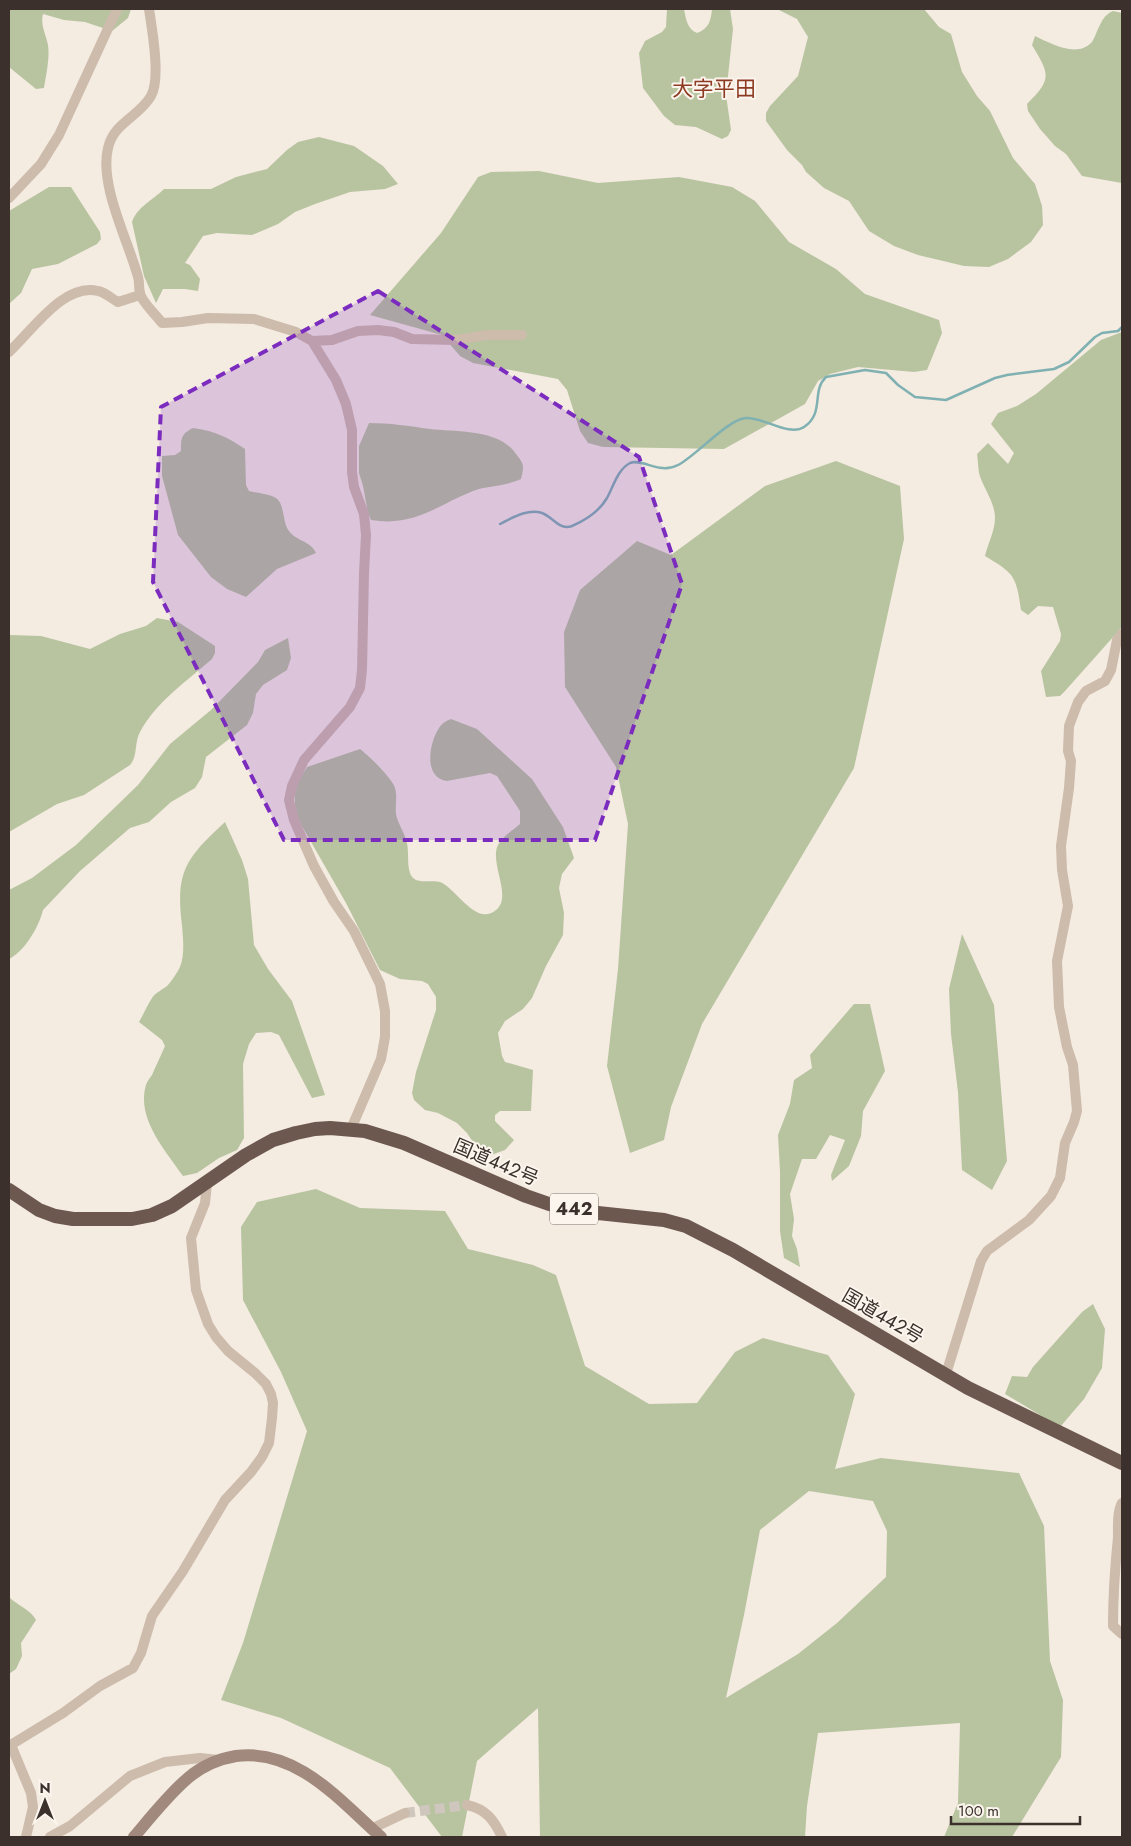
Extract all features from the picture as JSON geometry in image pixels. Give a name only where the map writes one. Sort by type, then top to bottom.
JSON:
[{"type":"highway","name":"国道442号","points":[[9,1190],[39,1210],[55,1216],[73,1219],[132,1219],[172,1206],[273,1140],[315,1129],[351,1129],[381,1135],[549,1204],[579,1211],[664,1220],[686,1226],[719,1242],[968,1388],[1122,1463]]},
{"type":"main road","points":[[134,1837],[182,1784],[206,1766],[218,1760],[244,1755],[276,1758],[297,1767],[317,1781],[376,1833]]},
{"type":"street","points":[[9,198],[41,164],[59,135],[117,9]]},
{"type":"street","points":[[150,9],[155,64],[154,88],[151,96],[139,110],[116,130],[108,148],[105,168],[111,195],[139,279],[140,296],[162,323],[208,318],[254,319],[296,332],[312,341],[336,380],[346,404],[352,430],[353,479],[364,514],[366,535],[360,688],[350,707],[304,760],[292,786],[289,800],[294,820],[314,866],[334,902],[354,931],[380,984],[385,1011],[385,1038],[381,1060],[351,1129]]},
{"type":"street","points":[[9,352],[51,308],[73,293],[83,289],[99,291],[118,302],[140,296]]},
{"type":"street","points":[[312,341],[332,340],[358,331],[378,330],[394,332],[412,339],[454,340],[487,335],[522,335]]},
{"type":"street","points":[[946,1374],[981,1261],[987,1251],[1028,1220],[1051,1196],[1060,1178],[1065,1143],[1077,1111],[1073,1065],[1067,1047],[1059,1007],[1057,961],[1068,906],[1062,870],[1061,846],[1071,761],[1068,751],[1069,726],[1078,702],[1086,691],[1105,681],[1111,670],[1117,640],[1122,634]]},
{"type":"street","points":[[26,1837],[33,1807],[31,1793],[10,1746],[78,1703],[100,1686],[133,1668],[141,1653],[152,1616],[183,1571],[225,1500],[252,1472],[269,1443],[273,1403],[271,1394],[266,1384],[228,1351],[216,1336],[208,1324],[196,1290],[191,1238],[205,1203],[207,1183]]},
{"type":"street","points":[[1122,1503],[1116,1551],[1113,1626],[1122,1634]]},
{"type":"street","points":[[50,1837],[70,1826],[130,1776],[165,1762],[200,1758],[218,1760]]},
{"type":"street","points":[[467,1805],[478,1807],[491,1818],[502,1837]]},
{"type":"street","points":[[376,1833],[405,1813]]},
{"type":"highlighted area","points":[[378,291],[639,457],[682,584],[595,840],[284,840],[153,582],[161,407]]},
{"type":"green space","points":[[9,9],[131,9],[128,18],[112,31],[85,22],[64,20],[43,14],[42,22],[48,45],[48,61],[44,88],[36,89],[9,67]]},
{"type":"green space","points":[[667,9],[684,9],[689,26],[697,33],[709,24],[712,9],[730,9],[733,29],[726,95],[731,130],[728,136],[722,139],[696,127],[675,125],[664,116],[643,88],[639,53],[645,41],[662,32],[666,27]]},
{"type":"green space","points":[[777,9],[924,9],[939,27],[951,34],[962,72],[977,96],[990,111],[1013,158],[1035,184],[1042,206],[1043,225],[1031,242],[1008,259],[989,267],[964,266],[918,255],[894,246],[869,231],[849,201],[824,188],[806,172],[766,121],[766,113],[770,106],[798,76],[808,37],[797,19]]},
{"type":"green space","points":[[1113,11],[1122,13],[1122,183],[1082,176],[1066,154],[1055,146],[1040,129],[1028,111],[1027,104],[1041,88],[1046,76],[1042,63],[1032,45],[1035,36],[1063,48],[1078,49],[1085,47],[1092,42],[1107,14]]},
{"type":"green space","points":[[319,137],[354,146],[383,166],[398,184],[385,189],[350,192],[315,204],[295,212],[278,224],[252,235],[217,233],[203,236],[185,263],[190,265],[200,279],[198,291],[163,289],[156,303],[144,276],[132,222],[141,208],[164,189],[211,189],[236,177],[267,169],[298,142]]},
{"type":"green space","points":[[539,171],[598,183],[679,177],[732,187],[755,201],[789,242],[836,269],[865,294],[939,320],[942,333],[927,370],[914,372],[858,367],[830,374],[818,381],[805,404],[724,449],[603,447],[588,443],[580,431],[567,390],[558,379],[473,363],[460,356],[442,335],[370,315],[441,233],[478,177],[491,172]]},
{"type":"green space","points":[[49,187],[71,187],[100,232],[101,239],[97,244],[58,264],[32,269],[21,293],[9,304],[9,211]]},
{"type":"green space","points":[[1122,332],[1122,627],[1060,696],[1046,697],[1041,671],[1060,641],[1061,634],[1053,607],[1038,606],[1028,615],[1021,610],[1012,577],[1003,567],[985,556],[993,532],[995,518],[993,506],[979,473],[977,454],[988,443],[1008,464],[1014,453],[991,424],[998,413],[1017,406],[1036,394],[1101,340]]},
{"type":"green space","points":[[369,423],[477,433],[489,436],[509,446],[520,459],[523,467],[521,479],[473,491],[412,518],[400,521],[371,520],[359,473],[359,446]]},
{"type":"green space","points":[[193,428],[220,435],[245,449],[246,485],[249,491],[276,498],[281,504],[285,523],[289,531],[295,537],[311,546],[316,553],[277,569],[246,597],[227,589],[211,577],[178,535],[162,476],[162,456],[175,455],[181,451],[183,437],[186,432]]},
{"type":"green space","points":[[836,461],[900,486],[904,539],[854,768],[702,1024],[671,1107],[664,1140],[630,1153],[607,1066],[618,969],[628,824],[616,767],[565,687],[564,632],[580,590],[637,541],[671,555],[765,486]]},
{"type":"green space","points":[[157,618],[178,622],[215,646],[215,653],[212,659],[154,711],[140,732],[134,758],[130,765],[84,795],[57,804],[9,832],[9,635],[41,636],[90,649],[120,634],[146,626]]},
{"type":"green space","points":[[288,638],[291,658],[287,670],[263,685],[256,694],[253,713],[247,725],[206,757],[202,777],[195,788],[171,802],[149,822],[130,828],[80,871],[43,910],[30,938],[15,956],[9,959],[9,890],[32,878],[76,845],[138,785],[170,744],[211,710],[258,662],[265,650]]},
{"type":"green space","points":[[451,719],[477,729],[532,779],[563,827],[574,858],[562,874],[559,888],[564,913],[563,935],[546,966],[532,998],[523,1009],[505,1021],[498,1033],[502,1056],[505,1062],[533,1070],[531,1111],[500,1111],[495,1115],[495,1121],[514,1140],[505,1150],[491,1155],[479,1151],[467,1133],[457,1123],[438,1113],[425,1110],[414,1100],[412,1093],[416,1072],[436,1010],[436,997],[428,984],[422,981],[400,979],[380,970],[346,903],[295,814],[295,787],[307,767],[360,749],[385,773],[395,788],[396,814],[407,843],[412,877],[419,881],[440,882],[467,905],[481,914],[489,914],[496,910],[501,904],[502,888],[496,852],[502,839],[520,824],[520,811],[497,776],[490,773],[447,781],[434,774],[430,759],[435,734],[444,722]]},
{"type":"green space","points":[[225,822],[242,860],[248,879],[254,945],[268,969],[292,1001],[325,1095],[312,1098],[279,1035],[271,1032],[256,1033],[249,1044],[243,1064],[244,1138],[237,1150],[219,1158],[197,1173],[183,1176],[154,1133],[145,1109],[146,1085],[165,1046],[162,1040],[139,1022],[152,998],[169,984],[182,962],[180,891],[187,866],[201,845]]},
{"type":"green space","points":[[962,934],[994,1005],[1007,1161],[992,1190],[962,1170],[958,1092],[951,1034],[949,989]]},
{"type":"green space","points":[[854,1004],[870,1004],[885,1071],[863,1111],[861,1136],[849,1166],[832,1181],[831,1175],[845,1140],[830,1135],[816,1159],[802,1159],[790,1194],[794,1219],[792,1236],[797,1249],[800,1267],[784,1258],[780,1231],[778,1135],[790,1104],[794,1080],[812,1068],[810,1055]]},
{"type":"green space","points":[[316,1189],[360,1208],[445,1211],[468,1249],[533,1265],[556,1275],[585,1366],[649,1404],[697,1403],[735,1352],[763,1338],[828,1355],[855,1394],[835,1469],[881,1458],[1019,1473],[1044,1526],[1050,1661],[1063,1700],[1061,1757],[1012,1837],[944,1837],[958,1803],[960,1723],[818,1733],[807,1806],[805,1837],[540,1837],[538,1708],[477,1761],[462,1837],[442,1837],[390,1768],[281,1718],[221,1700],[243,1643],[307,1431],[281,1372],[243,1300],[241,1227],[257,1202]],"holes":[[[809,1491],[873,1501],[887,1531],[886,1577],[837,1623],[798,1654],[726,1698],[760,1530]]]},
{"type":"green space","points":[[1093,1304],[1105,1329],[1102,1368],[1084,1399],[1060,1427],[1005,1394],[1012,1376],[1027,1377],[1033,1367],[1082,1312]]},
{"type":"green space","points":[[9,1597],[31,1613],[36,1620],[21,1643],[22,1656],[16,1669],[9,1674]]},
{"type":"waterway","points":[[500,524],[520,514],[537,512],[546,515],[564,527],[572,526],[587,518],[601,507],[622,469],[630,463],[635,462],[671,468],[694,454],[730,424],[739,420],[746,418],[761,420],[791,430],[804,427],[814,415],[819,389],[826,377],[865,370],[886,373],[898,385],[915,397],[946,400],[995,378],[1054,369],[1069,362],[1095,337],[1102,333],[1118,331],[1122,327]]},
{"type":"tunnel","points":[[405,1813],[467,1805]]},
{"type":"district","name":"大字平田","points":[[714,89]]}]
